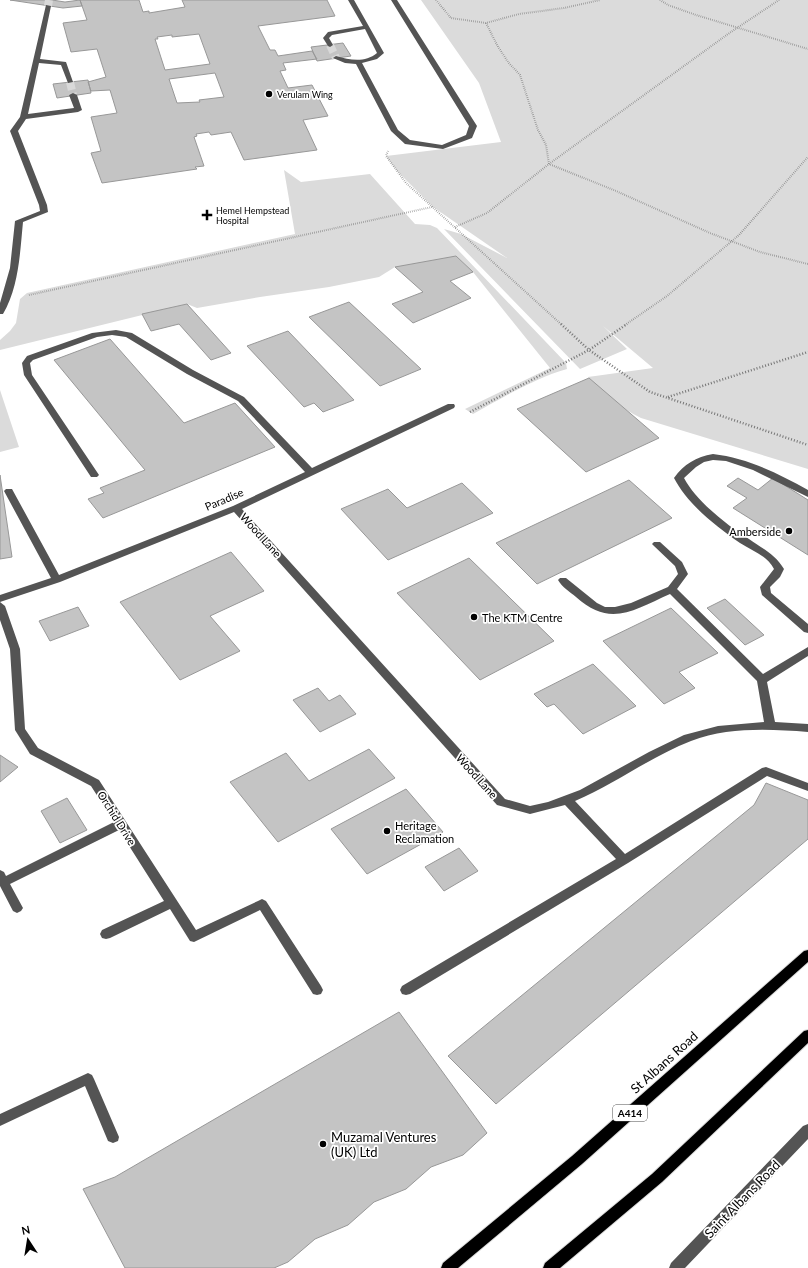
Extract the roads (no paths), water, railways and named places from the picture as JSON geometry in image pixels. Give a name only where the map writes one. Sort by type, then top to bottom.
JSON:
[{"type":"main road","name":"St Albans Road","points":[[448,1268],[577,1160],[808,955]]},
{"type":"main road","points":[[550,1268],[657,1178],[808,1035]]},
{"type":"street","points":[[336,58],[347,62],[358,62],[375,58],[381,53],[352,0]]},
{"type":"street","points":[[358,62],[395,131],[408,142],[443,146],[469,136],[473,126],[394,0]]},
{"type":"street","points":[[0,312],[6,300],[16,248],[19,221],[44,212],[43,205],[14,131],[24,117],[48,6]]},
{"type":"street","points":[[330,45],[326,38],[330,33],[367,27]]},
{"type":"street","points":[[36,61],[64,63],[70,82]]},
{"type":"street","points":[[24,117],[78,110],[73,95]]},
{"type":"street","points":[[94,476],[28,375],[26,363],[30,358],[107,332],[119,332],[129,335],[190,372],[241,399],[310,472]]},
{"type":"street","name":"Paradise","points":[[0,599],[57,580],[236,508],[451,406]]},
{"type":"street","points":[[808,494],[786,480],[745,464],[716,456],[702,459],[679,478],[684,487],[718,521],[744,541],[772,557],[777,563],[779,569],[776,575],[769,580],[765,587],[767,595],[808,630]]},
{"type":"street","points":[[9,491],[57,580]]},
{"type":"street","name":"Wood Lane","points":[[236,508],[501,802],[530,810],[568,801],[658,752],[712,730],[737,726],[808,728]]},
{"type":"street","points":[[563,580],[597,608],[620,610],[671,589],[683,574],[679,564],[657,544]]},
{"type":"street","points":[[671,589],[762,680],[770,726]]},
{"type":"street","name":"Orchid Drive","points":[[0,606],[15,649],[20,730],[34,751],[95,783],[194,937],[262,904],[317,990]]},
{"type":"street","points":[[762,680],[808,652]]},
{"type":"street","points":[[406,990],[624,860],[766,771],[808,787]]},
{"type":"street","points":[[568,801],[624,860]]},
{"type":"street","points":[[17,908],[2,878],[121,824]]},
{"type":"street","points":[[106,934],[171,903]]},
{"type":"street","points":[[0,1120],[88,1079],[114,1137]]},
{"type":"street","name":"Saint Albans Road","points":[[676,1268],[808,1130]]},
{"type":"tunnel","points":[[48,6],[49,0]]},
{"type":"tunnel","points":[[330,45],[336,58]]},
{"type":"tunnel","points":[[70,82],[73,95]]},
{"type":"place","name":"Verulam Wing","points":[[269,94]]},
{"type":"place","name":"Hemel Hempstead Hospital","points":[[207,215]]},
{"type":"place","name":"Amberside","points":[[789,531]]},
{"type":"place","name":"The KTM Centre","points":[[474,617]]},
{"type":"place","name":"Heritage Reclamation","points":[[387,831]]},
{"type":"place","name":"Muzamal Ventures (UK) Ltd","points":[[323,1144]]}]
